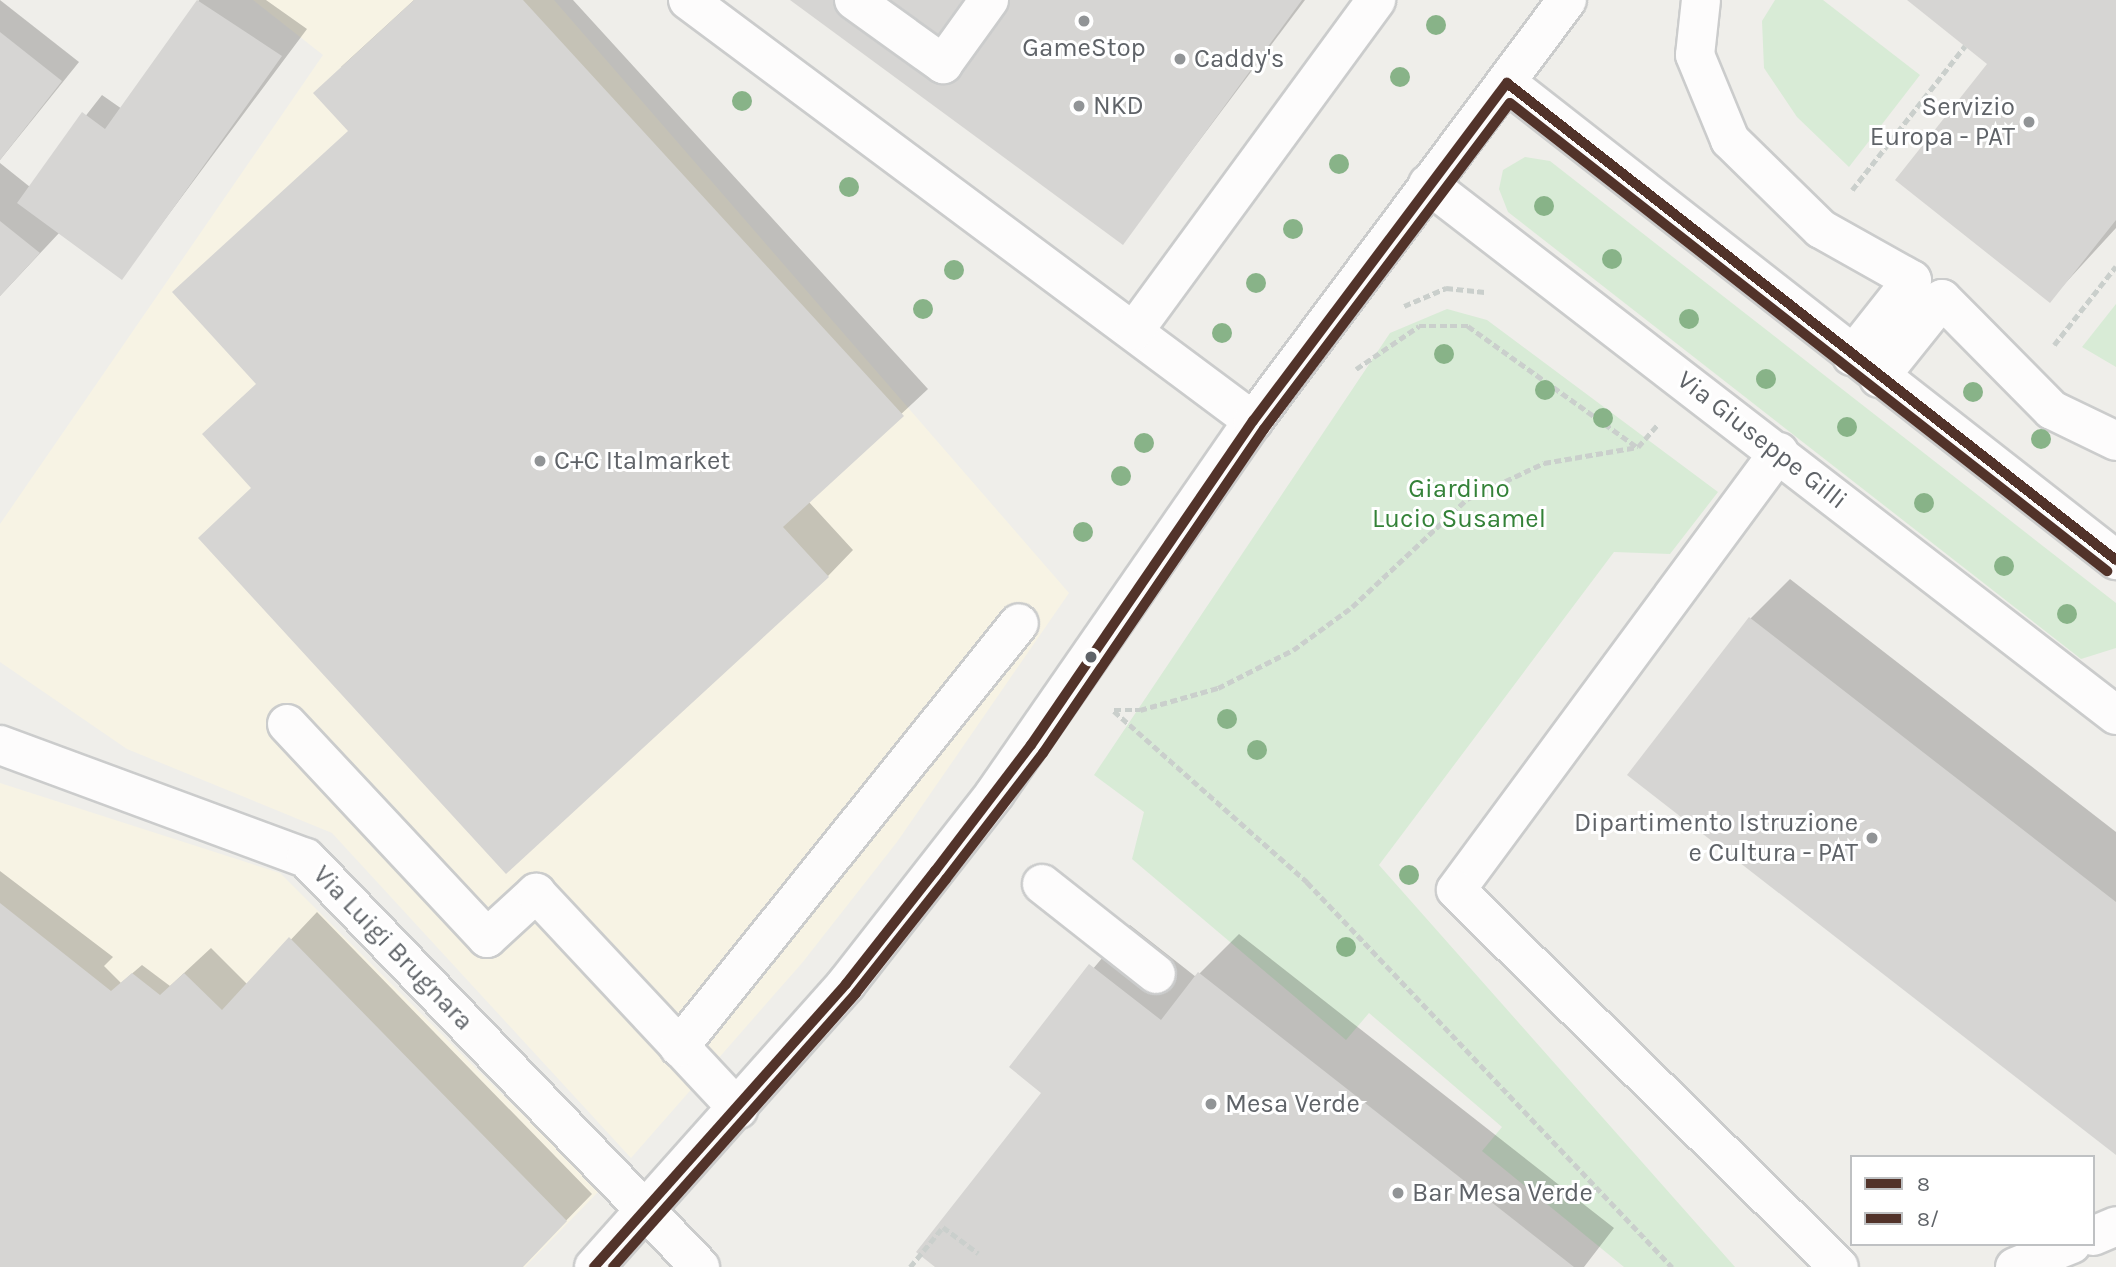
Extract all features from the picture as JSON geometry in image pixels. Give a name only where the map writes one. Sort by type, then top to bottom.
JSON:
[{"type":"street","points":[[688,0],[1253,421]]},
{"type":"street","points":[[854,0],[943,64],[989,0]]},
{"type":"street","points":[[1134,331],[1376,0]]},
{"type":"street","points":[[594,1267],[650,1210],[846,984],[1031,745],[1253,421],[1567,0]]},
{"type":"street","points":[[1702,0],[1695,55],[1730,140],[1821,229],[1912,280],[1865,367]]},
{"type":"street","points":[[1507,83],[1865,367],[2116,560]]},
{"type":"street","name":"Via Giuseppe Gilli","points":[[1428,184],[1779,452],[2109,696]]},
{"type":"street","points":[[1865,367],[1942,299],[2052,411],[2116,441]]},
{"type":"street","points":[[1779,452],[1456,890],[1839,1267]]},
{"type":"street","points":[[679,1047],[1019,624]]},
{"type":"street","points":[[287,724],[487,938],[536,893],[738,1109]]},
{"type":"street","name":"Via Luigi Brugnara","points":[[0,746],[306,858],[650,1210],[700,1267]]},
{"type":"street","points":[[1042,884],[1156,974]]},
{"type":"street","points":[[2095,1235],[2116,1226]]},
{"type":"street","points":[[2015,1267],[2067,1246]]},
{"type":"path","points":[[1846,196],[1965,46]]},
{"type":"path","points":[[2050,351],[2116,266]]},
{"type":"path","points":[[1397,311],[1446,288],[1497,300]]},
{"type":"path","points":[[1342,378],[1419,326],[1468,326],[1638,447]]},
{"type":"path","points":[[1350,368],[1357,358]]},
{"type":"path","points":[[1650,412],[1660,421],[1638,447],[1544,463],[1467,499],[1352,607],[1293,650],[1217,688],[1140,710],[1113,710],[1307,882],[1672,1267]]},
{"type":"path","points":[[910,1267],[943,1227],[978,1253]]},
{"type":"shaded area","points":[[253,0],[554,0],[1069,593],[897,842],[802,963],[631,1158],[332,833],[127,749],[0,662],[0,524],[323,55]]},
{"type":"shaded area","points":[[0,783],[280,873],[599,1191],[525,1267],[0,1267]]},
{"type":"green space","points":[[1775,0],[1823,0],[1920,75],[1849,167],[1797,117],[1764,68],[1762,21]]},
{"type":"green space","points":[[1525,157],[1550,161],[2116,603],[2116,648],[2081,659],[1508,212],[1499,189],[1503,170]]},
{"type":"green space","points":[[2116,304],[2116,367],[2082,347]]},
{"type":"green space","name":"Giardino Lucio Susamel","points":[[1447,309],[1487,320],[1718,492],[1670,554],[1614,552],[1379,865],[1735,1267],[1624,1267],[1482,1151],[1502,1127],[1369,1013],[1346,1040],[1132,859],[1144,812],[1094,775],[1390,333]]},
{"type":"building","points":[[197,0],[282,56],[122,280],[17,203],[82,112],[105,129]]},
{"type":"building","name":"C+C Italmarket","points":[[414,0],[523,0],[904,416],[783,527],[829,577],[506,874],[198,538],[251,488],[202,434],[256,384],[172,292],[348,131],[313,93]]},
{"type":"building","points":[[790,0],[1302,0],[1123,245]]},
{"type":"building","name":"Servizio Europa - PAT","points":[[1907,0],[2116,0],[2116,220],[2050,303],[1895,180],[1987,64]]},
{"type":"building","points":[[0,32],[62,81],[0,160]]},
{"type":"building","points":[[0,221],[40,253],[0,296]]},
{"type":"building","name":"Dipartimento Istruzione e Cultura - PAT","points":[[1749,617],[2116,902],[2116,1155],[1627,775]]},
{"type":"building","points":[[0,903],[111,991],[132,973],[160,995],[184,973],[222,1010],[289,937],[567,1221],[523,1267],[0,1267]]},
{"type":"building","name":"Mesa Verde","points":[[1089,964],[1161,1020],[1198,972],[1574,1267],[935,1267],[916,1252],[1041,1093],[1009,1067]]},
{"type":"transit line","name":"8","points":[[594,1267],[846,984],[935,871],[1031,745],[1253,421],[1507,83],[2116,560]]},
{"type":"transit line","name":"8/","points":[[613,1267],[856,993],[946,879],[1043,753],[1264,429],[1510,103],[2107,571]]},
{"type":"place","name":"GameStop","points":[[1084,21]]},
{"type":"place","name":"Caddy's","points":[[1180,59]]},
{"type":"place","name":"NKD","points":[[1079,106]]},
{"type":"place","name":"Servizio Europa - PAT","points":[[2029,122]]},
{"type":"place","name":"C+C Italmarket","points":[[540,461]]},
{"type":"place","name":"Dipartimento Istruzione e Cultura - PAT","points":[[1872,838]]},
{"type":"place","name":"Mesa Verde","points":[[1211,1104]]},
{"type":"place","name":"Bar Mesa Verde","points":[[1398,1193]]}]
